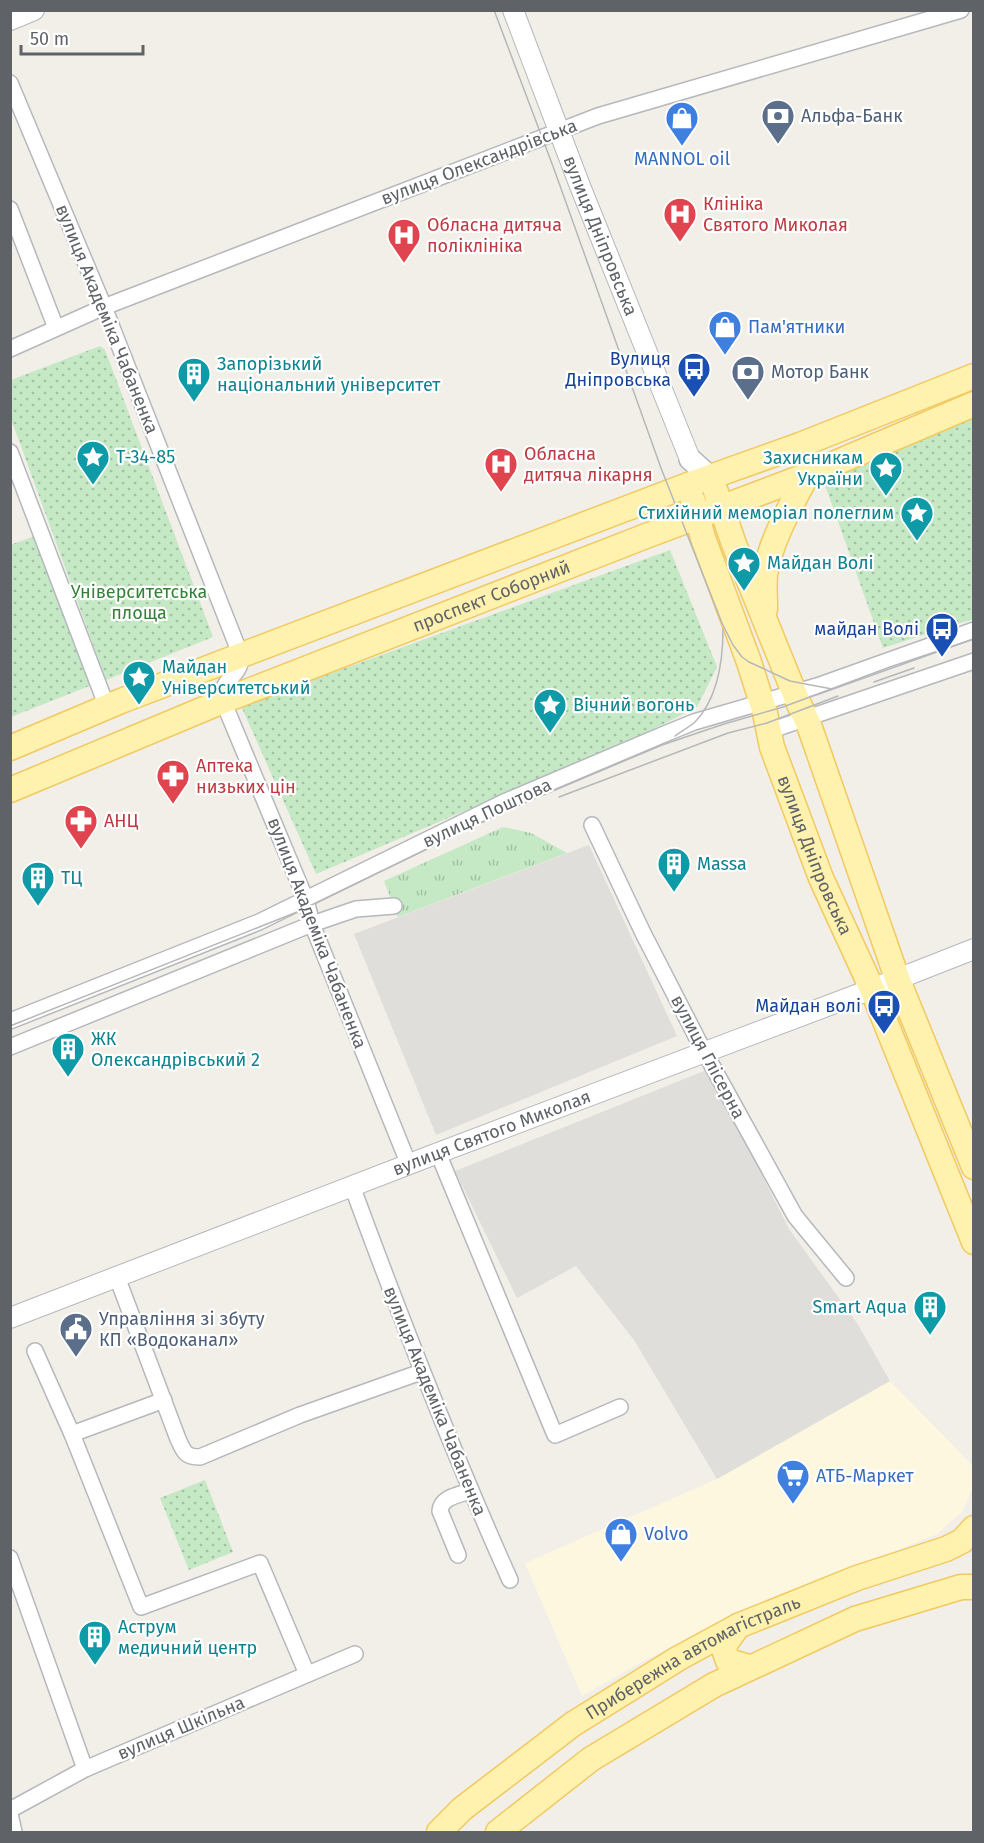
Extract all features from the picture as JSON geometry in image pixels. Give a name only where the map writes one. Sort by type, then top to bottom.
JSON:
[{"type":"main road","name":"проспект Соборний","points":[[10,748],[107,707],[699,481],[800,445],[974,376]]},
{"type":"main road","name":"проспект Соборний","points":[[10,790],[223,701],[807,475],[974,404]]},
{"type":"main road","name":"вулиця Дніпровська","points":[[690,459],[699,481],[722,507],[734,544],[806,718],[897,978],[974,1167]]},
{"type":"main road","points":[[765,617],[765,576],[789,508],[807,475]]},
{"type":"main road","name":"вулиця Дніпровська","points":[[699,481],[698,516],[703,538],[749,662],[762,702],[772,747],[821,878],[872,989],[974,1242]]},
{"type":"main road","name":"Прибережна автомагістраль","points":[[439,1833],[462,1809],[573,1724],[679,1658],[738,1626],[857,1578],[946,1549],[962,1541],[974,1528]]},
{"type":"main road","name":"Прибережна автомагістраль","points":[[498,1833],[591,1759],[749,1667],[855,1619],[961,1587],[974,1587]]},
{"type":"main road","points":[[738,1626],[723,1647],[728,1661],[749,1667]]},
{"type":"main road","points":[[679,1658],[699,1662],[705,1674],[694,1697]]},
{"type":"street","points":[[10,20],[34,10]]},
{"type":"street","name":"вулиця Дніпровська","points":[[513,10],[690,459]]},
{"type":"street","name":"вулиця Олександрівська","points":[[10,349],[104,307],[598,116],[961,10]]},
{"type":"street","name":"вулиця Академіка Чабаненка","points":[[10,83],[104,307],[241,656]]},
{"type":"street","points":[[10,210],[56,328]]},
{"type":"street","points":[[10,452],[107,707]]},
{"type":"street","name":"вулиця Поштова","points":[[10,1021],[259,922],[504,802],[667,733],[795,693],[974,630]]},
{"type":"street","points":[[223,701],[224,686],[239,668],[241,656]]},
{"type":"street","points":[[769,731],[974,661]]},
{"type":"street","name":"вулиця Академіка Чабаненка","points":[[223,701],[306,900],[312,924],[409,1165]]},
{"type":"street","name":"вулиця Глісерна","points":[[592,825],[643,933],[704,1051],[795,1216],[846,1278]]},
{"type":"street","points":[[10,1047],[312,924],[356,909],[394,906]]},
{"type":"street","name":"вулиця Святого Миколая","points":[[10,1318],[974,949]]},
{"type":"street","points":[[438,1153],[555,1435],[620,1407]]},
{"type":"street","name":"вулиця Академіка Чабаненка","points":[[352,1186],[421,1372],[510,1580]]},
{"type":"street","points":[[117,1277],[184,1452],[191,1457],[200,1457],[300,1415],[421,1372]]},
{"type":"street","points":[[35,1351],[72,1434],[141,1607],[260,1563],[307,1674]]},
{"type":"street","points":[[72,1434],[164,1400]]},
{"type":"street","points":[[458,1555],[440,1511],[440,1505],[444,1501],[470,1491]]},
{"type":"street","points":[[10,1558],[85,1769]]},
{"type":"street","name":"вулиця Шкільна","points":[[10,1812],[85,1769],[355,1654]]},
{"type":"street","points":[[10,1812],[14,1833]]},
{"type":"shaded area","points":[[589,845],[677,1036],[436,1135],[354,934]]},
{"type":"shaded area","points":[[709,1069],[789,1229],[857,1323],[890,1381],[717,1479],[634,1340],[576,1266],[517,1298],[455,1171]]},
{"type":"shaded area","points":[[890,1381],[973,1466],[973,1488],[962,1512],[937,1534],[741,1614],[647,1659],[582,1696],[525,1563],[717,1479]]},
{"type":"green space","name":"Університетська площа","points":[[100,346],[105,350],[213,637],[106,680],[10,416],[11,380]]},
{"type":"green space","points":[[973,418],[973,619],[883,648],[824,482]]},
{"type":"green space","points":[[41,534],[97,683],[11,717],[10,545]]},
{"type":"green space","points":[[670,550],[717,667],[697,707],[634,739],[316,874],[241,706]]},
{"type":"green space","points":[[503,827],[531,833],[567,853],[398,917],[384,881]]},
{"type":"green space","points":[[205,1480],[233,1552],[189,1570],[160,1498]]},
{"type":"tram line","points":[[494,10],[554,169],[661,468],[722,623],[733,645],[749,662],[790,681],[832,689]]},
{"type":"tram line","points":[[675,736],[695,722],[709,702],[718,678],[723,629]]},
{"type":"tram line","points":[[10,1026],[297,912],[510,809],[662,745],[783,707],[974,639]]},
{"type":"tram line","points":[[874,682],[914,668]]},
{"type":"tram line","points":[[559,797],[728,733],[767,723],[838,696]]},
{"type":"place","name":"Альфа-Банк","points":[[778,145]]},
{"type":"place","name":"MANNOL oil","points":[[682,147]]},
{"type":"place","name":"Клініка Святого Миколая","points":[[680,243]]},
{"type":"place","name":"Обласна дитяча поліклініка","points":[[404,264]]},
{"type":"place","name":"Пам'ятники","points":[[725,356]]},
{"type":"place","name":"Вулиця Дніпровська","points":[[694,398]]},
{"type":"place","name":"Мотор Банк","points":[[748,401]]},
{"type":"place","name":"Запорізький національний університет","points":[[194,403]]},
{"type":"place","name":"Т-34-85","points":[[93,486]]},
{"type":"place","name":"Обласна дитяча лікарня","points":[[501,493]]},
{"type":"place","name":"Захисникам України","points":[[886,497]]},
{"type":"place","name":"Стихійний меморіал полеглим","points":[[917,542]]},
{"type":"place","name":"Майдан Волі","points":[[744,592]]},
{"type":"place","name":"майдан Волі","points":[[942,658]]},
{"type":"place","name":"Майдан Університетський","points":[[139,706]]},
{"type":"place","name":"Вічний вогонь","points":[[550,734]]},
{"type":"place","name":"Аптека низьких цін","points":[[173,805]]},
{"type":"place","name":"АНЦ","points":[[81,850]]},
{"type":"place","name":"Massa","points":[[674,893]]},
{"type":"place","name":"ТЦ","points":[[38,907]]},
{"type":"place","name":"Майдан волі","points":[[884,1035]]},
{"type":"place","name":"ЖК Олександрівський 2","points":[[68,1078]]},
{"type":"place","name":"Smart Aqua","points":[[930,1336]]},
{"type":"place","name":"Управлiння зi збуту КП «Водоканал»","points":[[76,1358]]},
{"type":"place","name":"АТБ-Маркет","points":[[793,1505]]},
{"type":"place","name":"Volvo","points":[[621,1563]]},
{"type":"place","name":"Аструм медичний центр","points":[[95,1666]]}]
